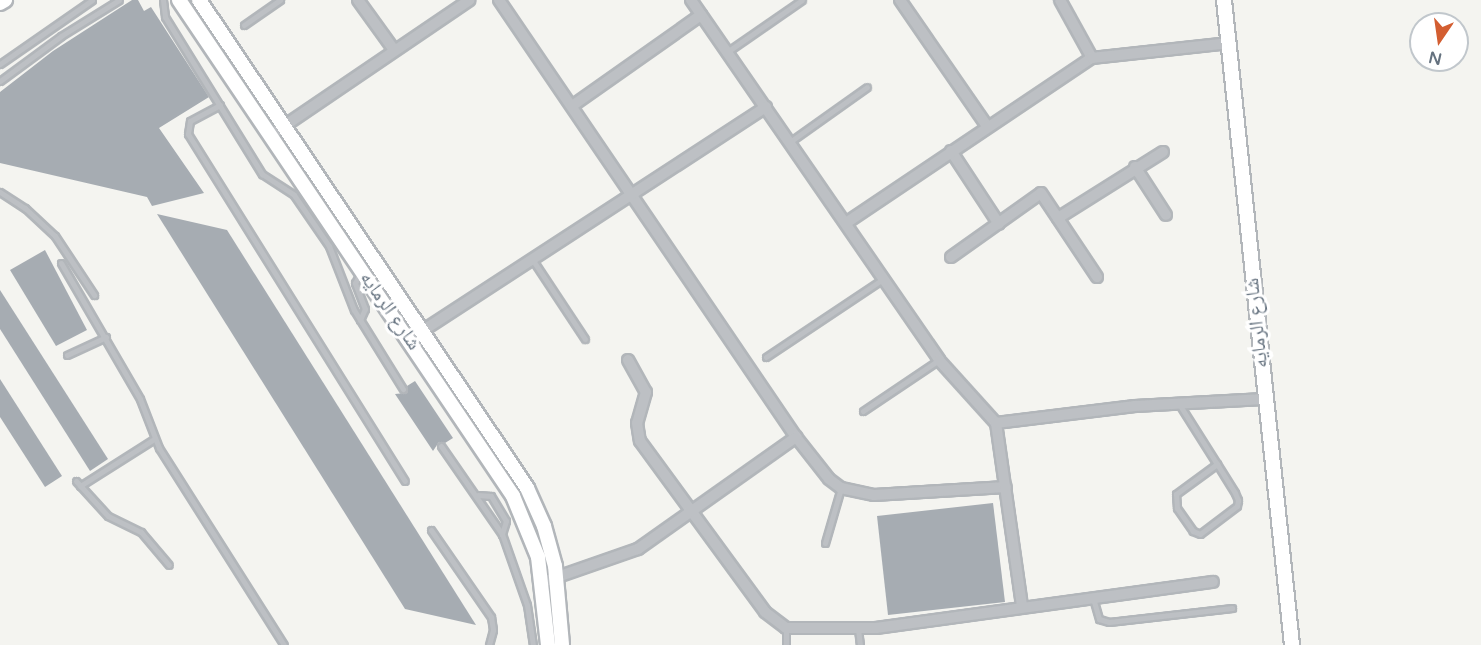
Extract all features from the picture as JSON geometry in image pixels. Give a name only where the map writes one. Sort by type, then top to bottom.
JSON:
[{"type":"street","points":[[0,3],[5,0]]},
{"type":"street","name":"شارع الرمايه","points":[[179,0],[410,339],[513,496],[550,581],[548,645]]},
{"type":"street","name":"شارع الرمايه","points":[[199,0],[423,330],[526,488],[544,526],[550,581],[562,645]]},
{"type":"street","points":[[358,0],[394,50]]},
{"type":"street","points":[[271,135],[470,0]]},
{"type":"street","points":[[499,0],[633,193],[796,437],[841,488],[874,495],[1006,487]]},
{"type":"street","points":[[691,0],[791,141],[939,360],[996,423],[1022,605]]},
{"type":"street","points":[[900,0],[987,126]]},
{"type":"street","points":[[1060,0],[1092,58]]},
{"type":"street","name":"شارع الرمايه","points":[[1224,0],[1264,399],[1292,645]]},
{"type":"street","points":[[572,106],[701,15]]},
{"type":"street","points":[[846,223],[987,126],[1092,58],[1112,52],[1229,43]]},
{"type":"street","points":[[410,339],[766,107]]},
{"type":"street","points":[[951,151],[999,224]]},
{"type":"street","points":[[1058,218],[1136,166],[1163,152]]},
{"type":"street","points":[[1136,166],[1166,215]]},
{"type":"street","points":[[951,257],[1041,193],[1096,277]]},
{"type":"street","points":[[628,360],[646,392],[637,423],[640,441],[695,512],[765,612],[786,628],[858,629],[1022,605],[1213,582]]},
{"type":"street","points":[[996,423],[1179,404],[1264,399]]},
{"type":"street","points":[[550,581],[638,549],[695,512],[796,437]]},
{"type":"lane","points":[[0,64],[54,24],[92,0]]},
{"type":"lane","points":[[0,81],[61,36],[119,0]]},
{"type":"lane","points":[[163,0],[165,17],[262,174],[294,195],[329,246],[360,320],[403,389]]},
{"type":"lane","points":[[244,25],[280,0]]},
{"type":"lane","points":[[727,52],[802,0]]},
{"type":"lane","points":[[54,24],[61,36]]},
{"type":"lane","points":[[791,141],[867,87]]},
{"type":"lane","points":[[220,105],[190,121],[188,134],[405,481]]},
{"type":"lane","points":[[0,192],[50,231],[93,295]]},
{"type":"lane","points":[[532,259],[585,339]]},
{"type":"lane","points":[[61,263],[140,399],[154,439],[284,645]]},
{"type":"lane","points":[[360,320],[365,309],[355,283],[363,271]]},
{"type":"lane","points":[[766,357],[884,278]]},
{"type":"lane","points":[[67,355],[106,337]]},
{"type":"lane","points":[[863,411],[939,360]]},
{"type":"lane","points":[[1179,404],[1217,464],[1235,493],[1237,506],[1200,534],[1193,531],[1177,508],[1176,494],[1217,464]]},
{"type":"lane","points":[[154,439],[78,483],[108,516],[141,532],[169,565]]},
{"type":"lane","points":[[441,446],[478,495],[502,534],[528,612],[533,645]]},
{"type":"lane","points":[[825,543],[841,488]]},
{"type":"lane","points":[[478,495],[491,496],[506,521],[502,534]]},
{"type":"lane","points":[[431,530],[491,617],[494,630],[489,645]]},
{"type":"lane","points":[[1093,596],[1099,619],[1109,622],[1232,608]]},
{"type":"lane","points":[[786,628],[786,645]]},
{"type":"lane","points":[[858,629],[860,645]]},
{"type":"building","points":[[132,0],[138,0],[144,11],[151,7],[209,97],[159,128],[204,193],[152,206],[147,197],[0,163],[0,92],[53,51]]},
{"type":"building","points":[[157,214],[227,230],[476,625],[405,609]]},
{"type":"building","points":[[45,250],[87,330],[56,346],[10,270]]},
{"type":"building","points":[[0,290],[108,459],[90,471],[0,329]]},
{"type":"building","points":[[0,379],[62,476],[45,487],[0,417]]},
{"type":"building","points":[[415,381],[453,438],[445,443],[439,442],[433,451],[395,394],[406,393],[407,386]]},
{"type":"building","points":[[993,503],[1005,602],[888,615],[877,516]]}]
